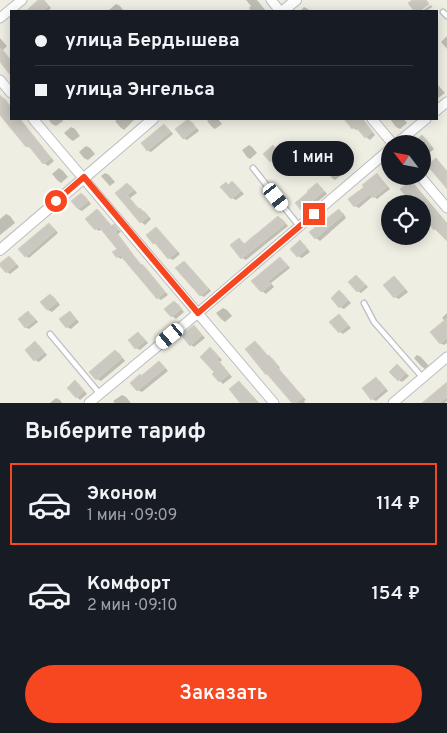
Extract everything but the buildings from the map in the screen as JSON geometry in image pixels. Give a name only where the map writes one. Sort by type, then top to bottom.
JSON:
[{"type":"street","points":[[0,18],[22,0]]},
{"type":"street","points":[[271,0],[281,10]]},
{"type":"street","points":[[283,10],[296,0]]},
{"type":"street","points":[[0,80],[10,92]]},
{"type":"street","points":[[34,120],[274,403]]},
{"type":"street","points":[[0,250],[152,120]]},
{"type":"street","points":[[373,120],[386,135]]},
{"type":"street","points":[[406,135],[425,120]]},
{"type":"street","points":[[89,403],[198,313],[381,157]]},
{"type":"street","points":[[428,185],[447,208]]},
{"type":"street","points":[[393,403],[447,358]]},
{"type":"lane","points":[[443,12],[447,16]]},
{"type":"lane","points":[[253,168],[299,226]]},
{"type":"lane","points":[[364,303],[374,322],[423,378]]},
{"type":"lane","points":[[50,334],[100,394]]},
{"type":"route","points":[[56,201],[84,177],[198,313],[314,214]]}]
